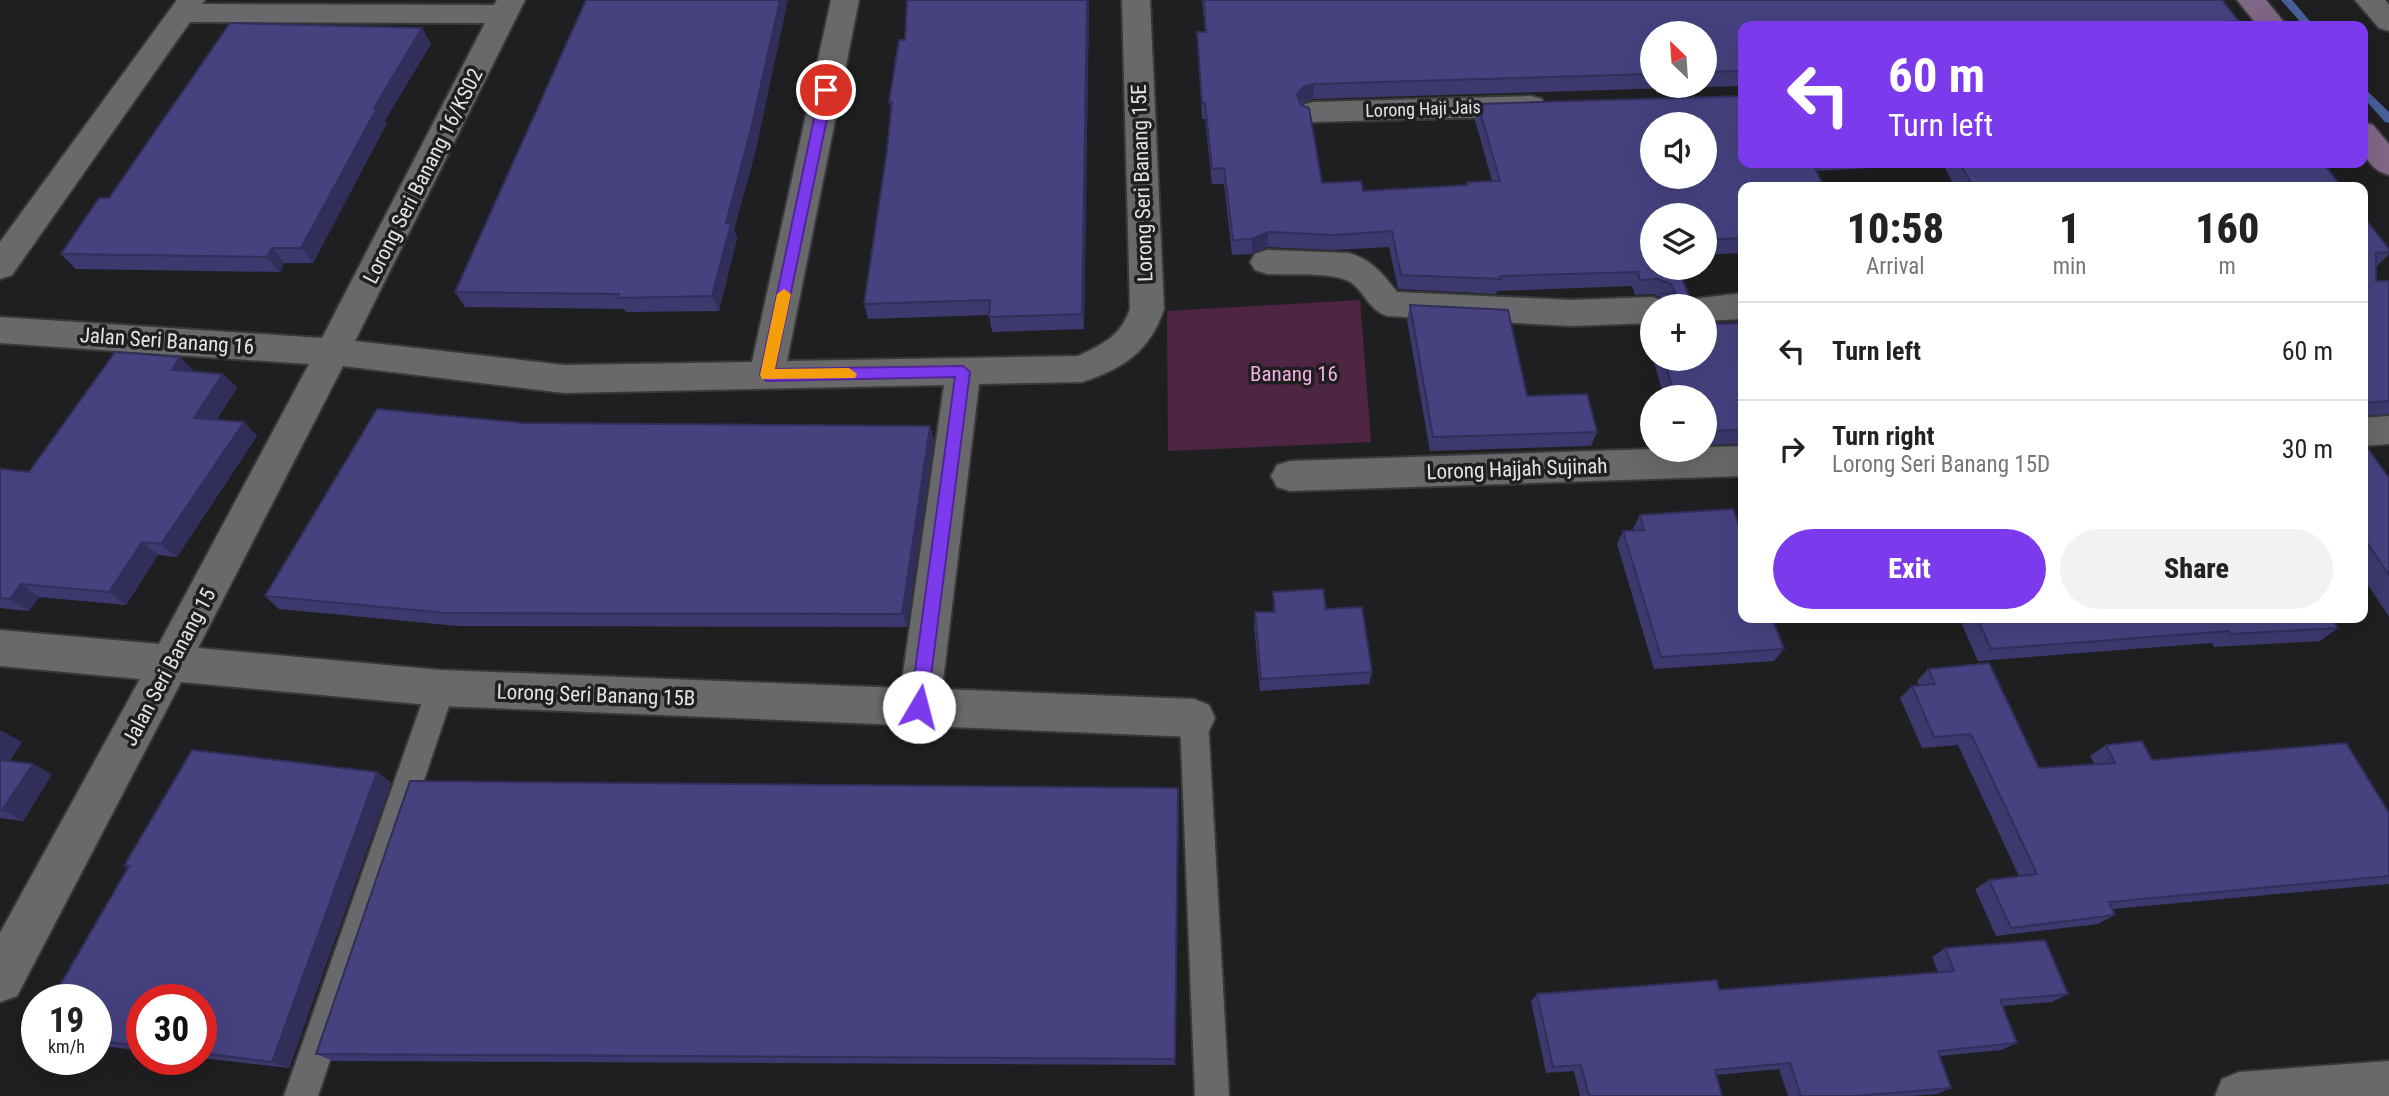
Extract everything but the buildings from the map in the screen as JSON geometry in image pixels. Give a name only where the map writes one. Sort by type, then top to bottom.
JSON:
[{"type":"main road","points":[[2251,0],[2269,21]]},
{"type":"main road","points":[[2368,139],[2389,164]]},
{"type":"street","points":[[767,375],[845,0]]},
{"type":"street","name":"Lorong Seri Banang 15E","points":[[767,375],[1082,369],[1116,353],[1140,334],[1147,309],[1136,0]]},
{"type":"street","points":[[2369,0],[2389,22]]},
{"type":"street","points":[[0,267],[186,7],[508,7]]},
{"type":"street","name":"Lorong Seri Banang 16/KS02","points":[[334,352],[508,7]]},
{"type":"street","name":"Lorong Haji Jais","points":[[1313,112],[1564,105]]},
{"type":"street","points":[[1267,262],[1349,265],[1365,275],[1388,304],[1572,313],[1640,310]]},
{"type":"street","points":[[1717,307],[1738,306]]},
{"type":"street","name":"Jalan Seri Banang 16","points":[[0,330],[334,352],[564,379],[767,375]]},
{"type":"street","name":"Jalan Seri Banang 15","points":[[0,979],[171,664],[334,352]]},
{"type":"street","points":[[919,707],[963,372]]},
{"type":"street","points":[[2368,432],[2389,430]]},
{"type":"street","name":"Lorong Hajjah Sujinah","points":[[1290,477],[1738,461]]},
{"type":"street","name":"Lorong Seri Banang 15B","points":[[0,648],[441,688],[1195,718]]},
{"type":"street","points":[[2239,1096],[2389,1085]]},
{"type":"lane","points":[[301,1096],[441,688]]},
{"type":"lane","points":[[1195,718],[1212,1096]]},
{"type":"green space","name":"Banang 16","points":[[1360,300],[1371,442],[1168,451],[1167,311]]},
{"type":"waterway","points":[[2286,0],[2305,21]]},
{"type":"waterway","points":[[2368,96],[2389,119]]},
{"type":"slow traffic","points":[[784,294],[767,375],[849,374]]},
{"type":"route","points":[[826,90],[767,375],[963,372],[919,707]]}]
